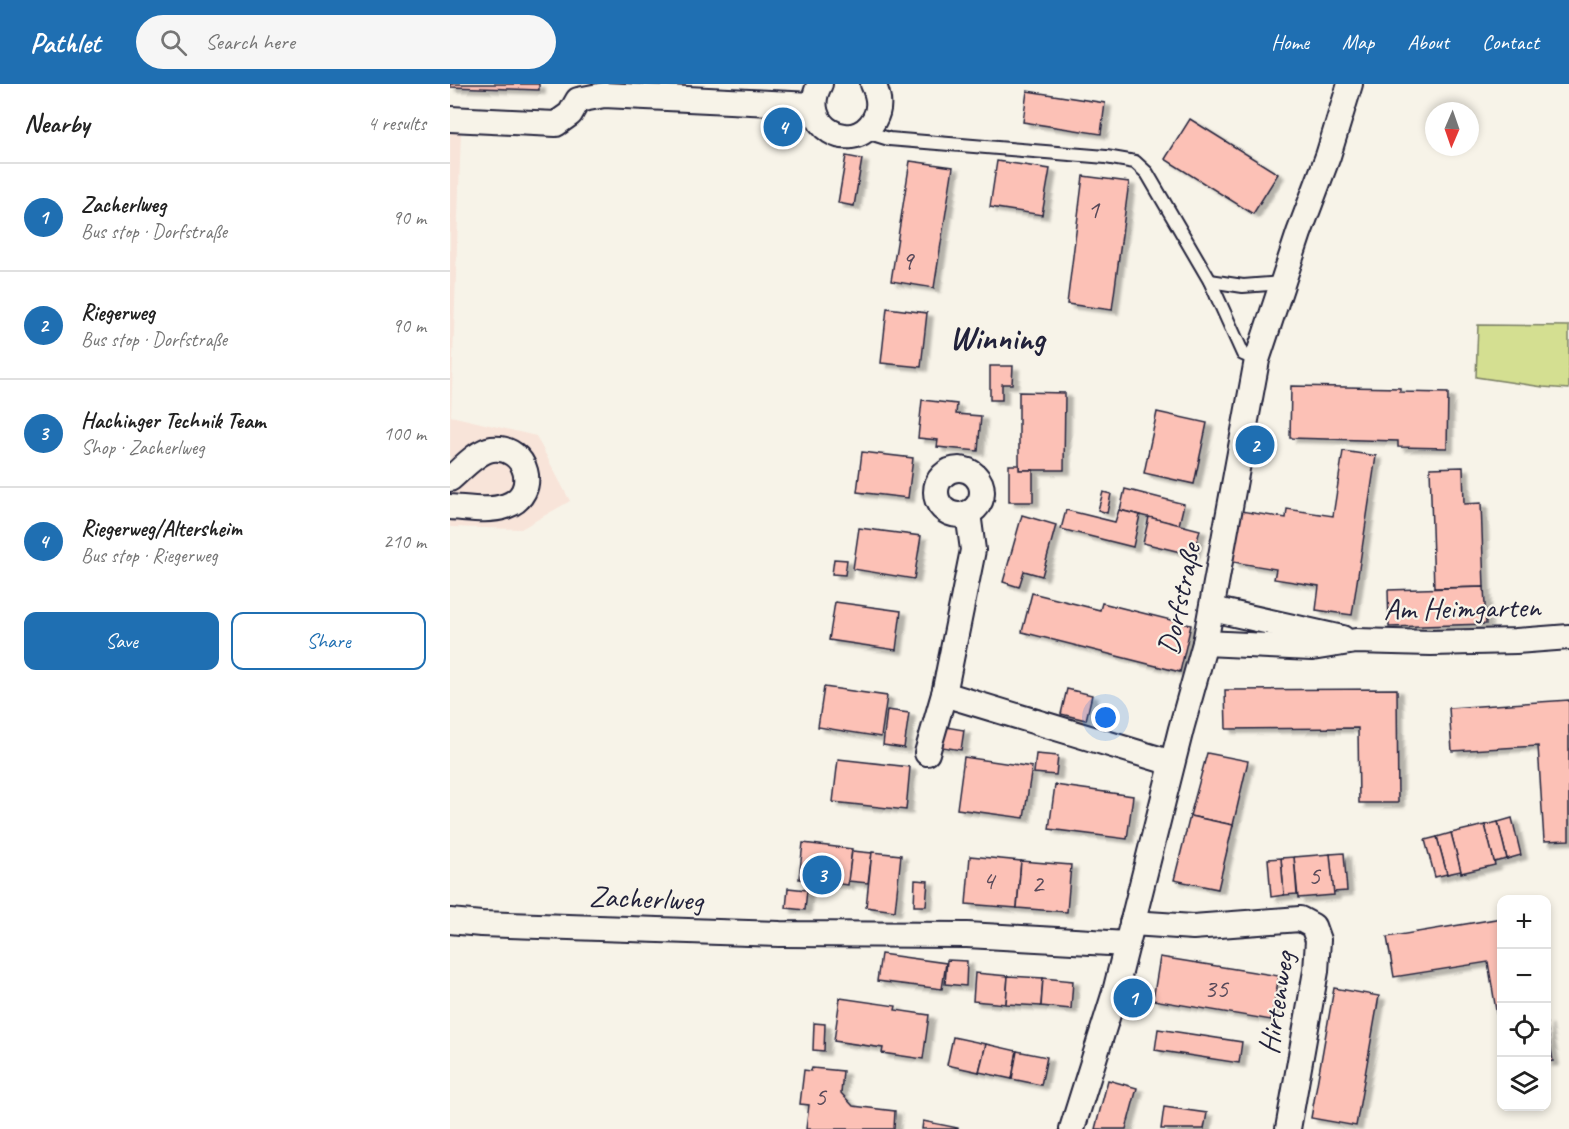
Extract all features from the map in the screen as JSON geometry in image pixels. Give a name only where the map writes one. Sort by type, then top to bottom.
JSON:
[{"type":"street","points":[[450,119],[556,124],[570,114],[579,92],[604,95],[817,95],[820,123],[827,130],[846,136],[863,131],[877,115],[878,94],[873,84]]},
{"type":"street","name":"Dorfstraße","points":[[1072,1129],[1107,1019],[1205,643],[1257,360],[1328,156],[1350,84]]},
{"type":"street","points":[[450,479],[481,454],[490,449],[501,450],[513,453],[519,458],[524,466],[527,486],[522,496],[506,506],[495,508],[450,507]]},
{"type":"street","points":[[927,753],[944,694],[973,550],[968,513]]},
{"type":"street","name":"Am Heimgarten","points":[[1212,609],[1356,641]]},
{"type":"street","name":"Am Heimgarten","points":[[1205,643],[1312,648],[1356,641],[1431,643],[1569,637]]},
{"type":"street","points":[[944,694],[1172,763]]},
{"type":"street","name":"Hirtenweg","points":[[1130,933],[1300,919],[1312,926],[1318,940],[1316,971],[1287,1129]]},
{"type":"street","name":"Zacherlweg","points":[[450,921],[780,934],[1130,933]]},
{"type":"lane","points":[[863,131],[889,139],[1106,157],[1135,162],[1147,173],[1210,281],[1243,354],[1257,360]]},
{"type":"lane","points":[[1210,281],[1243,286],[1282,283]]},
{"type":"shaded area","points":[[450,132],[461,133],[451,416],[536,436],[570,501],[521,529],[450,527]]},
{"type":"green space","points":[[1478,325],[1569,326],[1569,389],[1476,377]]},
{"type":"building","points":[[450,84],[539,84],[539,90],[450,87]]},
{"type":"building","points":[[1027,91],[1105,103],[1101,134],[1023,122]]},
{"type":"building","points":[[1190,119],[1278,174],[1253,214],[1165,159]]},
{"type":"building","points":[[846,156],[862,159],[854,206],[838,203]]},
{"type":"building","points":[[910,161],[953,167],[934,288],[891,281]]},
{"type":"building","points":[[997,161],[1050,169],[1042,215],[990,207]]},
{"type":"building","points":[[1083,176],[1129,182],[1112,310],[1067,304]]},
{"type":"building","points":[[887,308],[927,313],[921,367],[881,363]]},
{"type":"building","points":[[990,366],[1013,366],[1012,384],[1002,384],[1002,400],[990,400]]},
{"type":"building","points":[[1291,386],[1400,388],[1400,392],[1448,393],[1447,448],[1398,447],[1398,441],[1290,438]]},
{"type":"building","points":[[1019,392],[1065,393],[1064,470],[1019,470]]},
{"type":"building","points":[[922,400],[957,404],[956,414],[981,416],[978,451],[937,447],[938,440],[918,438]]},
{"type":"building","points":[[1157,412],[1207,423],[1194,484],[1144,473]]},
{"type":"building","points":[[1343,451],[1376,456],[1352,615],[1316,610],[1319,586],[1274,579],[1276,569],[1233,562],[1241,511],[1286,518],[1287,509],[1333,516]]},
{"type":"building","points":[[862,452],[913,458],[908,498],[857,492]]},
{"type":"building","points":[[1009,465],[1019,465],[1019,470],[1033,470],[1033,502],[1009,502]]},
{"type":"building","points":[[1463,467],[1464,504],[1481,503],[1484,587],[1434,588],[1430,468]]},
{"type":"building","points":[[1125,489],[1184,504],[1179,525],[1120,510]]},
{"type":"building","points":[[1103,492],[1111,494],[1107,513],[1098,510]]},
{"type":"building","points":[[1066,510],[1115,522],[1119,510],[1140,515],[1133,547],[1061,529]]},
{"type":"building","points":[[1022,515],[1056,525],[1042,576],[1024,571],[1019,587],[1003,582]]},
{"type":"building","points":[[1149,517],[1200,530],[1193,555],[1143,543]]},
{"type":"building","points":[[859,528],[921,536],[914,579],[853,569]]},
{"type":"building","points":[[834,559],[847,560],[845,575],[832,574]]},
{"type":"building","points":[[1484,587],[1486,624],[1389,627],[1388,590]]},
{"type":"building","points":[[1032,593],[1100,610],[1102,603],[1191,625],[1180,672],[1022,632]]},
{"type":"building","points":[[835,602],[901,611],[896,650],[829,640]]},
{"type":"building","points":[[824,687],[887,696],[881,737],[818,727]]},
{"type":"building","points":[[1067,689],[1092,695],[1086,720],[1061,714]]},
{"type":"building","points":[[1397,689],[1398,803],[1359,803],[1358,728],[1226,729],[1225,690]]},
{"type":"building","points":[[1569,700],[1569,840],[1544,841],[1538,746],[1452,751],[1449,708]]},
{"type":"building","points":[[887,710],[909,713],[904,748],[883,745]]},
{"type":"building","points":[[940,726],[964,730],[961,750],[936,746]]},
{"type":"building","points":[[1207,753],[1248,761],[1233,825],[1190,816]]},
{"type":"building","points":[[1036,754],[1058,756],[1056,775],[1034,773]]},
{"type":"building","points":[[964,757],[1032,767],[1024,818],[957,809]]},
{"type":"building","points":[[838,759],[910,767],[906,810],[833,802]]},
{"type":"building","points":[[1055,785],[1133,796],[1127,839],[1049,829]]},
{"type":"building","points":[[1190,816],[1233,825],[1218,889],[1174,880]]},
{"type":"building","points":[[1512,818],[1521,855],[1507,859],[1498,822]]},
{"type":"building","points":[[1498,822],[1507,859],[1494,862],[1485,825]]},
{"type":"building","points":[[1485,825],[1495,865],[1461,873],[1451,833]]},
{"type":"building","points":[[1451,833],[1461,871],[1447,874],[1437,837]]},
{"type":"building","points":[[1437,837],[1447,874],[1435,877],[1425,840]]},
{"type":"building","points":[[803,843],[852,849],[848,885],[799,879]]},
{"type":"building","points":[[852,851],[872,853],[868,883],[848,881]]},
{"type":"building","points":[[872,852],[901,855],[895,911],[866,907]]},
{"type":"building","points":[[1344,853],[1347,891],[1333,892],[1330,854]]},
{"type":"building","points":[[1330,854],[1334,895],[1298,898],[1294,857]]},
{"type":"building","points":[[970,856],[1021,861],[1017,908],[966,904]]},
{"type":"building","points":[[1294,857],[1297,894],[1284,895],[1281,858]]},
{"type":"building","points":[[1281,858],[1284,895],[1271,897],[1268,859]]},
{"type":"building","points":[[1021,861],[1071,865],[1067,912],[1017,908]]},
{"type":"building","points":[[915,880],[928,881],[926,906],[914,906]]},
{"type":"building","points":[[788,888],[807,890],[805,910],[786,908]]},
{"type":"building","points":[[1497,919],[1497,1017],[1488,962],[1394,977],[1387,937]]},
{"type":"building","points":[[881,954],[946,963],[942,989],[877,981]]},
{"type":"building","points":[[1160,957],[1279,976],[1271,1020],[1153,1000]]},
{"type":"building","points":[[947,960],[967,961],[966,986],[945,984]]},
{"type":"building","points":[[975,973],[1008,976],[1006,1004],[973,1001]]},
{"type":"building","points":[[1008,976],[1043,978],[1041,1006],[1006,1004]]},
{"type":"building","points":[[1043,978],[1073,981],[1071,1009],[1041,1006]]},
{"type":"building","points":[[1334,988],[1379,996],[1356,1126],[1311,1118]]},
{"type":"building","points":[[840,998],[896,1006],[895,1010],[929,1015],[923,1059],[882,1053],[883,1048],[834,1041]]},
{"type":"building","points":[[814,1023],[825,1024],[824,1051],[813,1050]]},
{"type":"building","points":[[1158,1029],[1242,1042],[1239,1063],[1155,1050]]},
{"type":"building","points":[[953,1037],[986,1044],[979,1072],[947,1065]]},
{"type":"building","points":[[986,1044],[1017,1051],[1012,1079],[979,1072]]},
{"type":"building","points":[[1017,1051],[1047,1057],[1041,1085],[1012,1079]]},
{"type":"building","points":[[812,1068],[843,1071],[841,1093],[853,1106],[895,1111],[894,1129],[806,1129],[809,1105],[800,1104],[804,1070],[811,1071]]},
{"type":"building","points":[[1108,1080],[1137,1088],[1126,1129],[1095,1129]]},
{"type":"building","points":[[1164,1107],[1207,1113],[1204,1129],[1161,1129]]},
{"type":"building","points":[[923,1121],[958,1128],[958,1129],[922,1129]]},
{"type":"place","name":"Riegerweg/Altersheim","points":[[783,127]]},
{"type":"place","name":"Riegerweg","points":[[1255,445]]},
{"type":"place","name":"Hachinger Technik Team","points":[[822,875]]},
{"type":"place","name":"Zacherlweg","points":[[1133,998]]},
{"type":"district","name":"Winning","points":[[997,338]]}]
